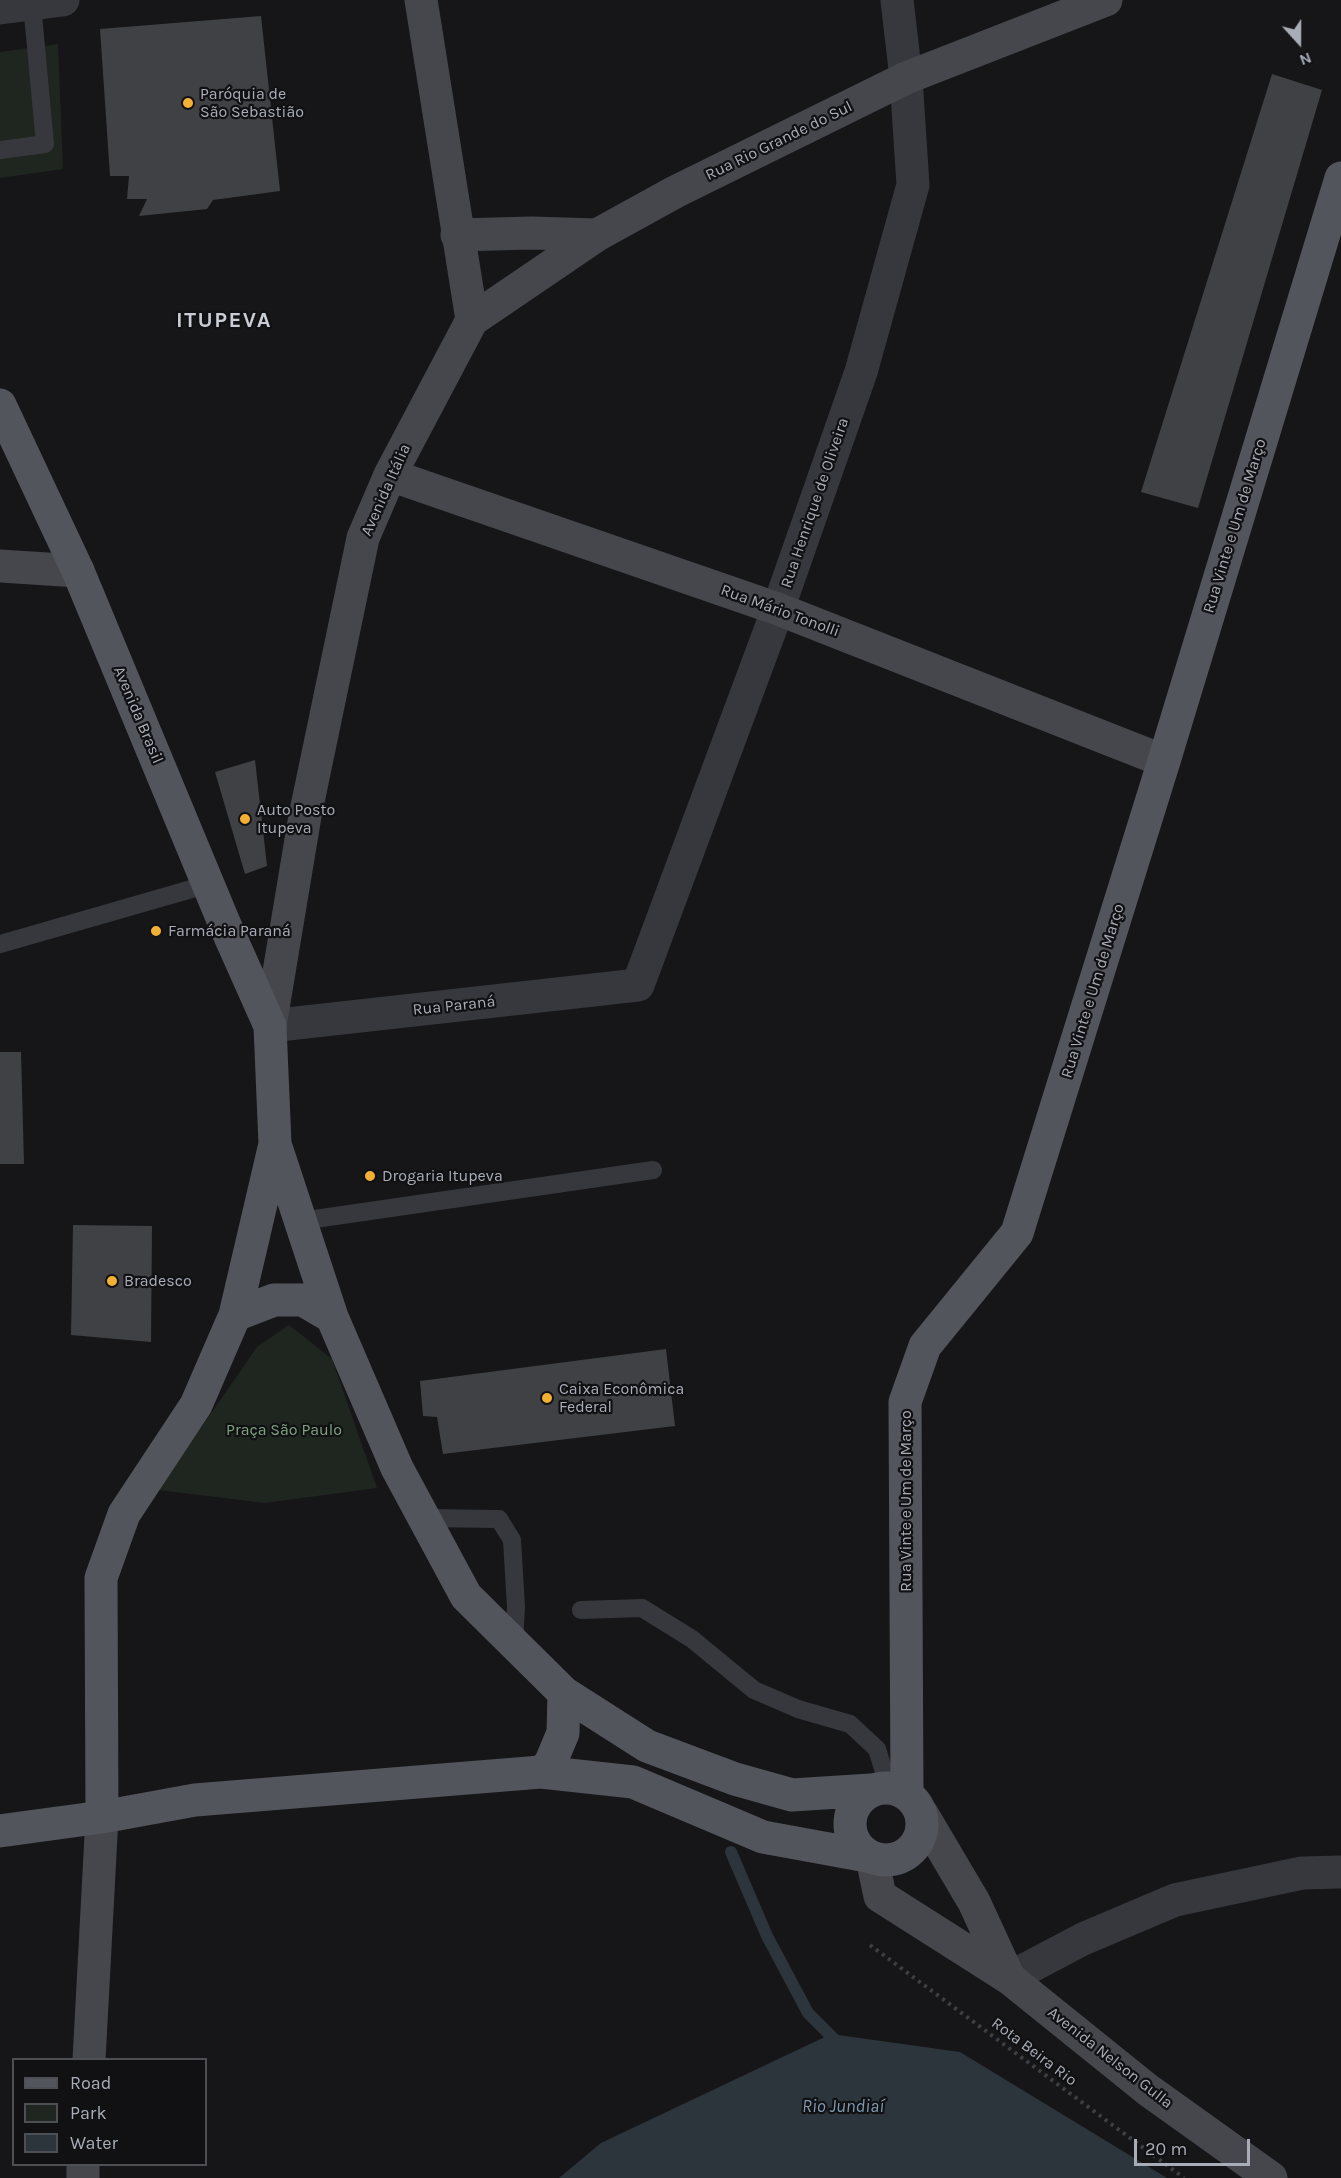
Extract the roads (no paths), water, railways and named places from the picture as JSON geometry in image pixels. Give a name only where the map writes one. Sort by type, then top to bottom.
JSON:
[{"type":"main road","points":[[421,0],[472,320]]},
{"type":"main road","name":"Rua Rio Grande do Sul","points":[[472,320],[597,235],[675,192],[906,78],[1070,7],[1106,0]]},
{"type":"main road","name":"Rua Vinte e Um de Março","points":[[897,1796],[905,1402],[925,1346],[1017,1233],[1164,761],[1341,178]]},
{"type":"main road","points":[[458,235],[532,233],[597,235]]},
{"type":"main road","name":"Avenida Itália","points":[[270,1026],[304,816],[363,538],[390,475],[472,320]]},
{"type":"main road","name":"Avenida Brasil","points":[[0,405],[78,571],[270,1026]]},
{"type":"main road","name":"Rua Mário Tonolli","points":[[390,475],[778,609],[1164,761]]},
{"type":"main road","points":[[0,566],[78,571]]},
{"type":"main road","points":[[89,2058],[102,1817],[101,1578],[124,1514],[196,1405],[235,1315],[275,1144],[270,1026]]},
{"type":"main road","points":[[275,1144],[332,1317],[397,1468],[466,1596],[564,1693],[647,1746],[735,1779],[792,1795],[897,1796]]},
{"type":"main road","points":[[235,1315],[274,1300],[303,1300],[332,1317]]},
{"type":"main road","points":[[541,1772],[550,1764],[562,1733],[564,1693]]},
{"type":"main road","points":[[0,1831],[102,1817],[195,1800],[541,1772],[633,1782],[763,1837],[892,1860],[911,1852],[921,1834],[897,1796]]},
{"type":"main road","points":[[870,1857],[856,1844],[850,1830],[851,1814],[858,1800],[897,1796]]},
{"type":"main road","points":[[897,1796],[974,1902],[1010,1978]]},
{"type":"main road","name":"Avenida Nelson Gulla","points":[[870,1857],[880,1896],[1010,1978],[1148,2090],[1271,2178]]},
{"type":"street","name":"Rua Henrique de Oliveira","points":[[638,985],[778,609],[861,372],[913,185],[906,78],[897,0]]},
{"type":"street","name":"Rua Paraná","points":[[270,1026],[638,985]]},
{"type":"street","points":[[1010,1978],[1083,1939],[1175,1900],[1302,1873],[1341,1872]]},
{"type":"lane","points":[[0,150],[45,144],[31,4]]},
{"type":"lane","points":[[0,944],[209,884]]},
{"type":"lane","points":[[301,1221],[653,1170]]},
{"type":"lane","points":[[424,1518],[499,1519],[512,1540],[516,1607],[514,1643]]},
{"type":"lane","points":[[581,1610],[642,1608],[692,1639],[754,1690],[798,1709],[850,1724],[877,1749],[897,1796]]},
{"type":"water","name":"Rio Jundiaí","points":[[831,2034],[960,2052],[1167,2178],[559,2178],[601,2143]]},
{"type":"waterway","points":[[731,1852],[767,1936],[808,2013],[840,2045]]},
{"type":"place","name":"Paróquia de São Sebastião","points":[[188,103]]},
{"type":"place","name":"Auto Posto Itupeva","points":[[245,819]]},
{"type":"place","name":"Farmácia Paraná","points":[[156,931]]},
{"type":"place","name":"Drogaria Itupeva","points":[[370,1176]]},
{"type":"place","name":"Bradesco","points":[[112,1281]]},
{"type":"place","name":"Caixa Econômica Federal","points":[[547,1398]]},
{"type":"district","name":"ITUPEVA","points":[[224,321]]},
{"type":"park label","name":"Praça São Paulo","points":[[284,1430]]}]
